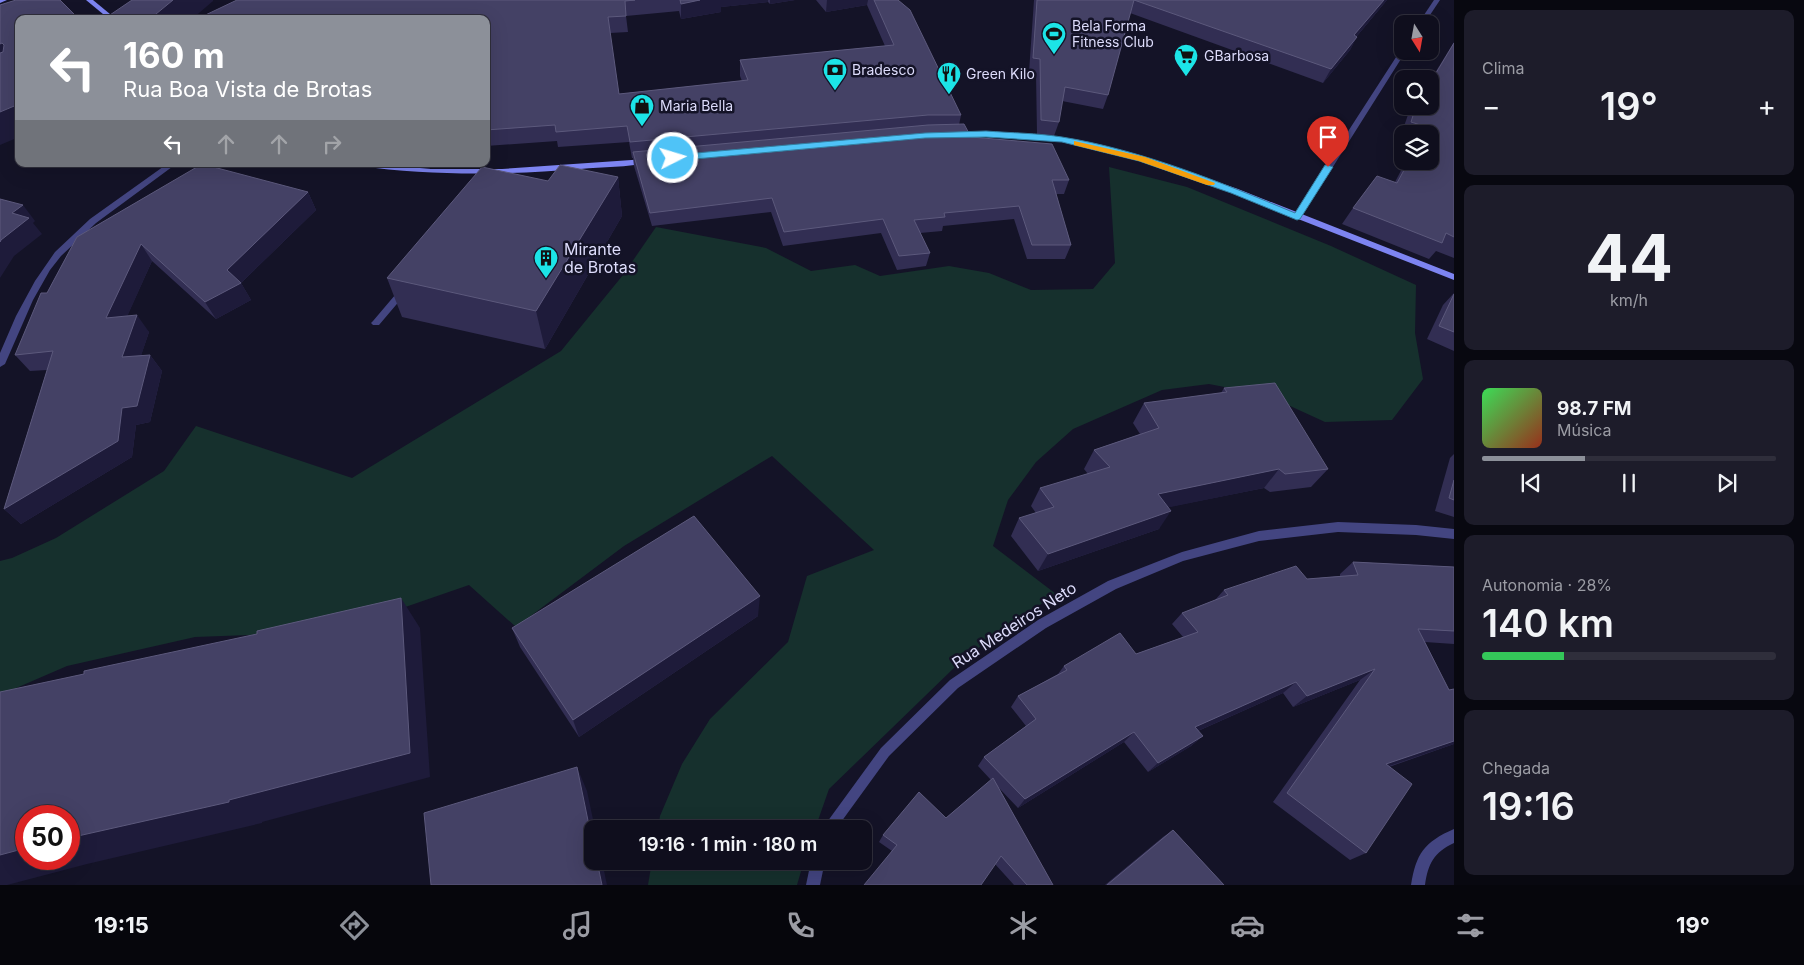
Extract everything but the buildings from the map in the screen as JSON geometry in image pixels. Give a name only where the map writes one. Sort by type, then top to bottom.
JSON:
[{"type":"main road","points":[[0,1],[4,0]]},
{"type":"main road","points":[[89,0],[108,15]]},
{"type":"main road","points":[[951,135],[986,134],[1062,140],[1133,156],[1234,191],[1454,277]]},
{"type":"main road","points":[[378,167],[496,175],[654,160]]},
{"type":"street","points":[[1427,15],[1437,0]]},
{"type":"street","points":[[1297,217],[1397,60]]},
{"type":"street","points":[[0,364],[18,321],[42,277],[68,243],[168,167]]},
{"type":"street","points":[[376,323],[411,281]]},
{"type":"street","name":"Rua Medeiros Neto","points":[[835,820],[884,752],[954,684],[1042,624],[1112,585],[1182,557],[1259,536],[1338,528],[1416,530],[1454,534]]},
{"type":"street","points":[[1418,885],[1421,864],[1436,844],[1454,836]]},
{"type":"street","points":[[812,885],[816,870]]},
{"type":"green space","points":[[1109,167],[1187,187],[1331,246],[1416,285],[1415,333],[1423,379],[1392,420],[1325,422],[1266,395],[1209,384],[1162,390],[1073,429],[1036,462],[1008,500],[993,546],[1056,594],[991,638],[957,665],[829,789],[818,820],[659,820],[682,764],[710,719],[788,642],[807,576],[874,550],[772,456],[624,546],[516,627],[469,585],[333,632],[195,637],[67,666],[0,695],[0,561],[12,558],[56,538],[164,471],[196,426],[352,478],[561,351],[623,275],[656,227],[766,248],[811,271],[855,265],[880,276],[949,266],[989,273],[1031,290],[1093,289],[1115,263]]},
{"type":"green space","points":[[650,870],[801,870],[797,885],[648,885]]},
{"type":"slow traffic","points":[[1077,143],[1142,158],[1210,183]]},
{"type":"place","name":"Bela Forma Fitness Club","points":[[1054,55]]},
{"type":"place","name":"GBarbosa","points":[[1186,77]]},
{"type":"place","name":"Bradesco","points":[[835,91]]},
{"type":"place","name":"Green Kilo","points":[[949,95]]},
{"type":"place","name":"Maria Bella","points":[[642,127]]},
{"type":"place","name":"Mirante de Brotas","points":[[546,279]]},
{"type":"route","points":[[673,158],[925,135],[986,134],[1039,137],[1062,140],[1142,158],[1234,191],[1297,217],[1328,167]]}]
